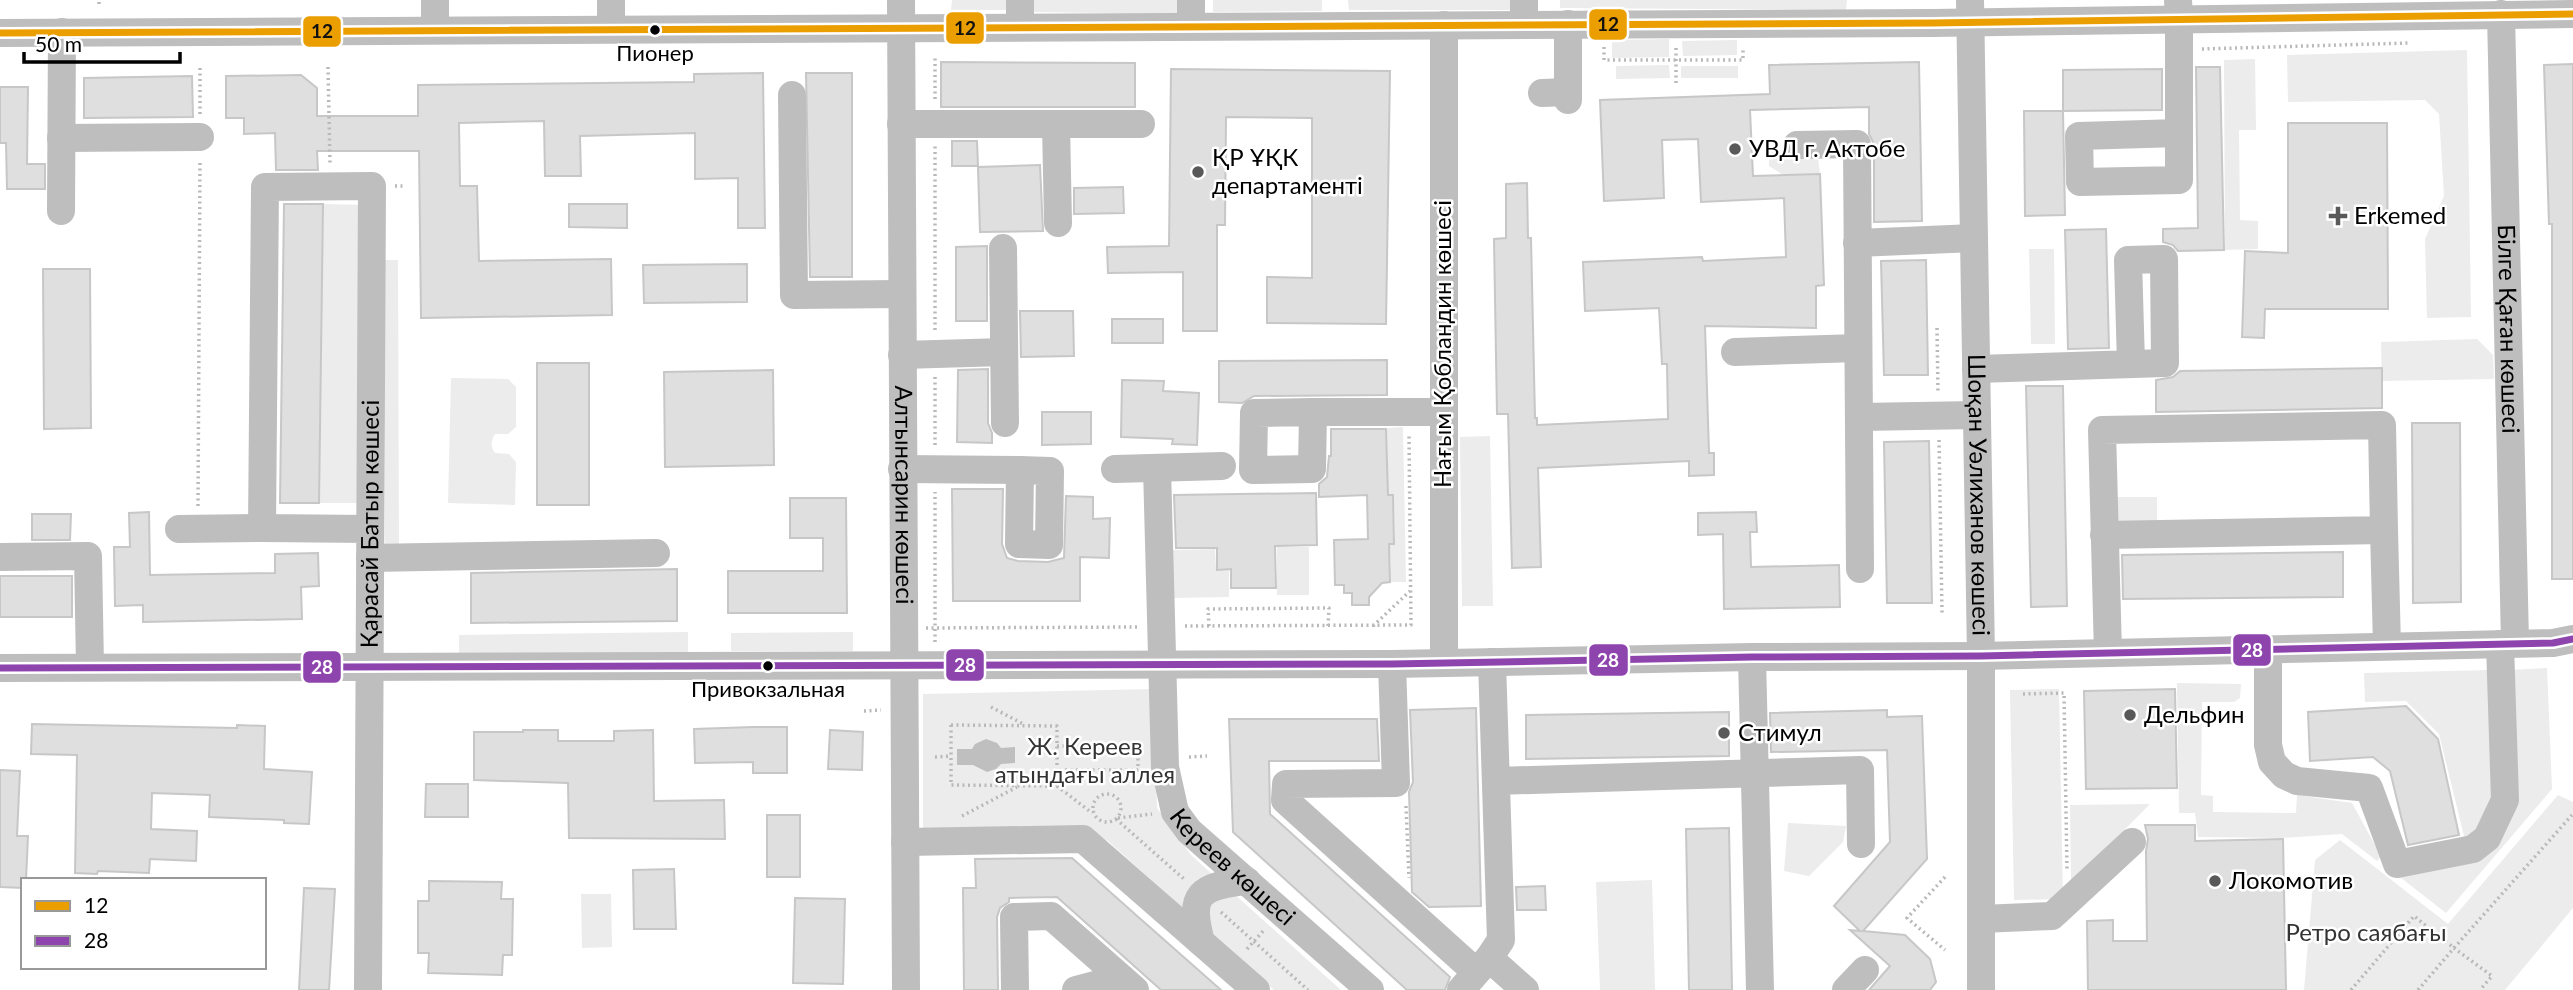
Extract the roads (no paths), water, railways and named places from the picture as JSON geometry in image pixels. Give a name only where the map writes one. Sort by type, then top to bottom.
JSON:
[{"type":"street","points":[[435,0],[435,30]]},
{"type":"street","points":[[611,0],[611,29]]},
{"type":"street","name":"Алтынсарин көшесі","points":[[901,0],[905,990]]},
{"type":"street","points":[[2178,9],[2179,133]]},
{"type":"street","points":[[0,33],[901,28],[1020,14],[1338,13],[1444,25],[1529,12],[1568,24],[1744,24],[1970,11],[2484,10],[2573,14]]},
{"type":"street","name":"Білге Қаған көшесі","points":[[2268,649],[2268,745],[2272,762],[2284,775],[2297,781],[2369,788],[2397,864],[2473,849],[2487,838],[2505,800],[2508,643],[2484,10]]},
{"type":"street","name":"Шоқан Уәлиханов көшесі","points":[[1970,11],[1981,656],[1981,990]]},
{"type":"street","points":[[1559,95],[1568,24]]},
{"type":"street","name":"Нағым Қобландин көшесі","points":[[1444,25],[1444,663]]},
{"type":"street","points":[[61,211],[62,32]]},
{"type":"street","points":[[793,95],[794,295],[901,294]]},
{"type":"street","points":[[901,124],[1141,124]]},
{"type":"street","points":[[1056,124],[1058,223]]},
{"type":"street","points":[[61,138],[200,137]]},
{"type":"street","points":[[1797,145],[1857,144],[1860,569]]},
{"type":"street","name":"Қарасай Батыр көшесі","points":[[262,528],[265,187],[372,186],[368,990]]},
{"type":"street","points":[[1857,243],[1974,238]]},
{"type":"street","points":[[1003,248],[1005,423]]},
{"type":"street","points":[[1735,352],[1858,348]]},
{"type":"street","points":[[902,355],[1004,352]]},
{"type":"street","points":[[1976,369],[2130,364]]},
{"type":"street","points":[[1313,412],[1443,412]]},
{"type":"street","points":[[1859,417],[1977,415]]},
{"type":"street","points":[[2108,653],[2102,430],[2382,425],[2387,646]]},
{"type":"street","points":[[1115,469],[1222,466]]},
{"type":"street","name":"Кереев көшесі","points":[[1157,468],[1165,767],[1175,812],[1189,831],[1370,990]]},
{"type":"street","points":[[902,470],[1020,470]]},
{"type":"street","points":[[189,529],[370,528]]},
{"type":"street","points":[[2104,535],[2384,530]]},
{"type":"street","points":[[370,558],[656,553]]},
{"type":"street","points":[[0,557],[88,556],[90,667]]},
{"type":"street","points":[[0,668],[1392,664],[1752,657],[1981,656],[2553,643],[2573,639]]},
{"type":"street","points":[[1752,657],[1760,990]]},
{"type":"street","points":[[1476,973],[1501,940],[1492,662]]},
{"type":"street","points":[[1392,664],[1396,783],[1286,784],[1285,800],[1476,973],[1525,990]]},
{"type":"street","points":[[1496,781],[1860,770],[1861,844]]},
{"type":"street","points":[[905,842],[1083,839],[1256,990]]},
{"type":"street","points":[[1981,919],[2052,916],[2132,842]]},
{"type":"street","points":[[1201,942],[1195,920],[1195,908],[1201,894],[1212,886],[1247,881]]},
{"type":"street","points":[[1015,990],[1014,917],[1051,916],[1128,984]]},
{"type":"street","points":[[1076,990],[1128,984]]},
{"type":"place","name":"Пионер","points":[[655,30]]},
{"type":"place","name":"УВД г. Актобе","points":[[1735,149]]},
{"type":"place","name":"ҚР ҰҚК департаменті","points":[[1198,172]]},
{"type":"place","name":"Erkemed","points":[[2338,216]]},
{"type":"place","name":"Привокзальная","points":[[768,666]]},
{"type":"place","name":"Дельфин","points":[[2130,715]]},
{"type":"place","name":"Стимул","points":[[1724,733]]},
{"type":"place","name":"Локомотив","points":[[2215,881]]},
{"type":"park label","name":"Ж. Кереев атындағы аллея","points":[[1085,761]]},
{"type":"park label","name":"Ретро саябағы","points":[[2366,933]]}]
